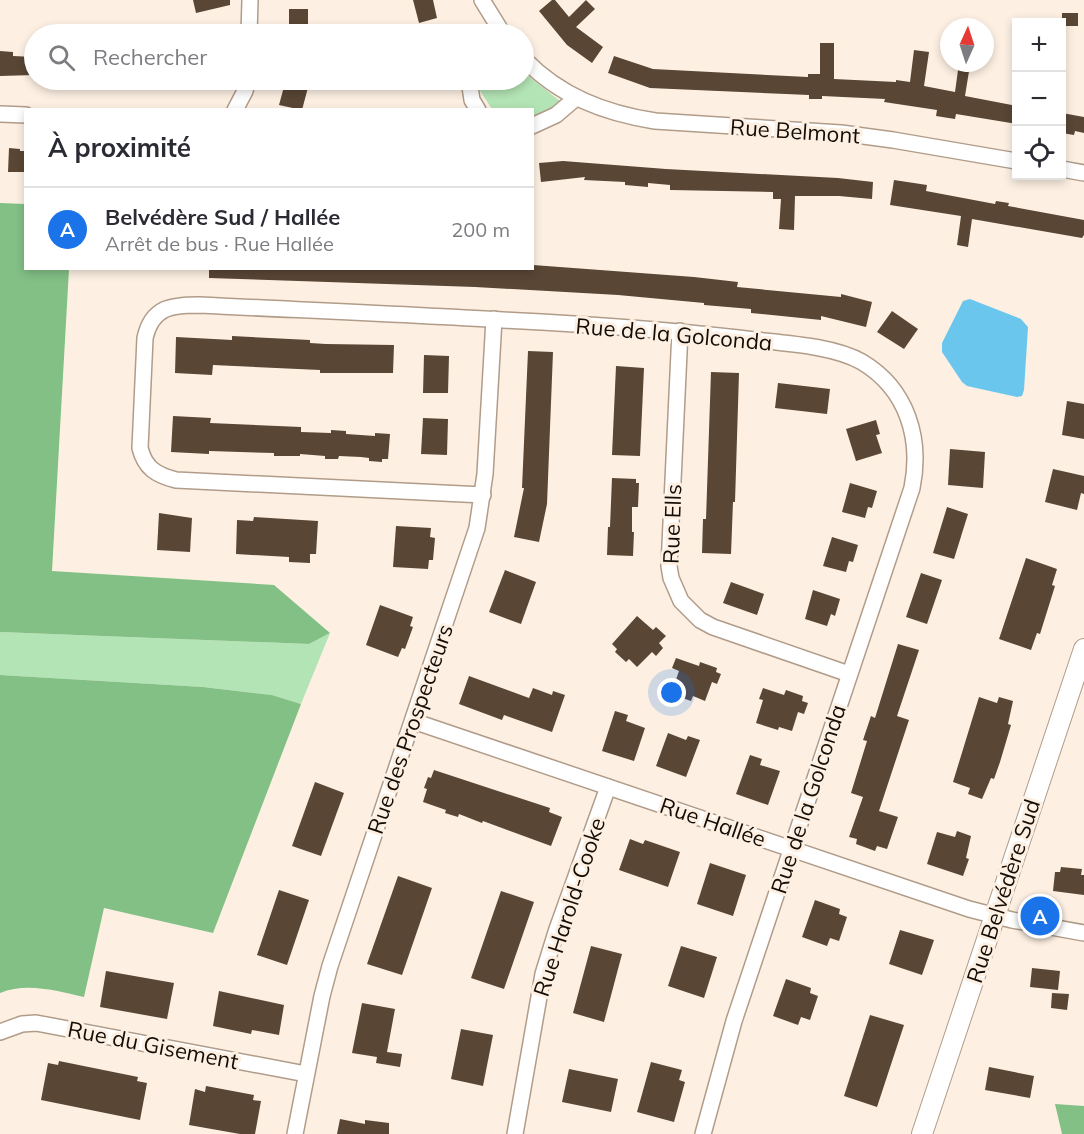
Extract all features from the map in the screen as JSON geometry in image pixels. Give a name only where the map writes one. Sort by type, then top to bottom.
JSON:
[{"type":"street","points":[[249,24],[250,0]]},
{"type":"street","points":[[482,0],[492,24]]},
{"type":"street","name":"Rue Belmont","points":[[534,68],[576,98],[607,111],[655,121],[841,133],[1012,160]]},
{"type":"street","points":[[236,108],[245,90]]},
{"type":"street","points":[[470,90],[472,100],[477,108]]},
{"type":"street","points":[[534,125],[556,115],[576,98]]},
{"type":"street","points":[[0,114],[24,115]]},
{"type":"street","points":[[1066,170],[1084,173]]},
{"type":"street","name":"Rue de la Golconda","points":[[483,495],[176,480],[156,473],[142,458],[140,448],[147,327],[153,317],[162,310],[184,305],[680,331],[831,350],[847,355],[861,362],[887,382],[905,409],[915,439],[915,472],[912,488],[724,1051],[703,1134]]},
{"type":"street","name":"Rue des Prospecteurs","points":[[295,1134],[330,966],[472,545],[483,495],[494,320]]},
{"type":"street","name":"Rue Ells","points":[[680,331],[669,566],[670,578],[675,589],[690,612],[712,627],[849,674]]},
{"type":"street","name":"Rue Belvédère Sud","points":[[922,1134],[1084,649]]},
{"type":"street","name":"Rue Hallée","points":[[413,720],[995,916],[1084,933]]},
{"type":"street","name":"Rue Harold-Cooke","points":[[519,1133],[543,974],[608,787]]},
{"type":"street","name":"Rue du Gisement","points":[[0,1032],[22,1024],[36,1023],[306,1074]]},
{"type":"green space","points":[[534,81],[560,101],[553,110],[534,120],[534,108],[491,108],[480,91],[534,90]]},
{"type":"green space","points":[[0,203],[24,204],[24,270],[69,270],[52,571],[274,585],[330,633],[309,644],[0,632]]},
{"type":"green space","points":[[0,632],[309,644],[330,633],[301,704],[272,695],[203,687],[0,675]]},
{"type":"green space","points":[[0,675],[203,687],[272,695],[301,704],[213,933],[104,908],[84,997],[31,988],[0,993]]},
{"type":"green space","points":[[1055,1104],[1084,1106],[1084,1134],[1062,1134]]},
{"type":"water","points":[[970,299],[1021,319],[1028,327],[1022,396],[1017,397],[967,386],[942,352],[942,343],[963,301]]},
{"type":"building","points":[[193,0],[230,0],[230,5],[196,13]]},
{"type":"building","points":[[413,0],[433,0],[437,18],[419,23]]},
{"type":"building","points":[[555,0],[569,17],[586,0],[595,9],[576,27],[603,47],[592,63],[567,45],[539,11]]},
{"type":"building","points":[[289,9],[308,9],[308,24],[289,24]]},
{"type":"building","points":[[1062,13],[1078,13],[1078,26],[1066,26],[1066,18],[1062,18]]},
{"type":"building","points":[[820,43],[834,43],[834,79],[910,82],[914,50],[929,52],[924,86],[955,92],[958,72],[969,72],[965,96],[1012,105],[1012,123],[956,114],[955,119],[936,116],[937,110],[884,102],[885,99],[822,96],[822,99],[809,99],[809,95],[650,88],[608,73],[614,56],[653,69],[808,77],[808,74],[820,74]]},
{"type":"building","points":[[0,51],[13,52],[13,56],[24,57],[24,75],[0,76]]},
{"type":"building","points":[[283,90],[307,90],[303,108],[279,105]]},
{"type":"building","points":[[1066,114],[1084,117],[1084,133],[1075,131],[1074,135],[1066,134]]},
{"type":"building","points":[[9,148],[24,151],[24,172],[8,172]]},
{"type":"building","points":[[563,161],[873,182],[872,199],[795,196],[794,230],[779,229],[781,199],[773,199],[773,192],[670,190],[670,185],[648,183],[648,187],[625,185],[625,182],[584,180],[585,177],[541,182],[539,163]]},
{"type":"building","points":[[894,180],[927,185],[926,191],[995,204],[996,201],[1009,203],[1008,206],[1084,220],[1084,235],[1082,238],[972,219],[968,247],[957,245],[961,216],[890,205]]},
{"type":"building","points":[[534,265],[694,277],[738,282],[737,287],[841,297],[841,294],[872,302],[866,327],[821,316],[821,320],[751,313],[751,309],[618,295],[475,287],[209,278],[209,270],[534,270]]},
{"type":"building","points":[[892,311],[918,329],[904,349],[877,332]]},
{"type":"building","points":[[232,336],[310,340],[310,343],[326,344],[394,345],[393,373],[320,373],[320,370],[213,365],[212,375],[175,373],[176,337],[232,340]]},
{"type":"building","points":[[528,351],[553,352],[547,504],[539,542],[514,537],[524,488],[522,488]]},
{"type":"building","points":[[424,355],[449,356],[448,393],[423,393]]},
{"type":"building","points":[[616,366],[644,368],[640,456],[612,455]]},
{"type":"building","points":[[711,372],[739,373],[731,554],[702,553],[703,519],[706,519]]},
{"type":"building","points":[[778,383],[830,389],[827,414],[775,408]]},
{"type":"building","points":[[1067,401],[1084,404],[1084,439],[1062,435]]},
{"type":"building","points":[[173,416],[211,418],[210,423],[301,427],[301,432],[331,433],[331,430],[346,431],[346,434],[375,436],[375,433],[390,434],[388,459],[382,459],[382,462],[369,461],[369,458],[361,457],[339,456],[338,459],[325,459],[325,456],[300,454],[300,456],[274,456],[274,453],[171,452]]},
{"type":"building","points":[[423,418],[448,419],[447,455],[421,454]]},
{"type":"building","points":[[876,420],[880,434],[876,435],[882,453],[856,461],[846,429]]},
{"type":"building","points":[[950,449],[985,452],[983,488],[948,485]]},
{"type":"building","points":[[1053,469],[1084,476],[1084,494],[1081,493],[1077,510],[1045,502]]},
{"type":"building","points":[[612,478],[636,479],[636,483],[639,483],[638,507],[632,507],[633,556],[607,555]]},
{"type":"building","points":[[850,483],[877,491],[872,508],[868,507],[865,518],[842,512]]},
{"type":"building","points":[[947,507],[968,514],[954,559],[933,553]]},
{"type":"building","points":[[159,513],[192,518],[190,552],[157,550]]},
{"type":"building","points":[[254,517],[318,521],[316,554],[310,554],[310,563],[289,562],[289,557],[236,554],[237,520],[253,521]]},
{"type":"building","points":[[396,526],[431,528],[430,537],[435,538],[433,560],[429,560],[428,569],[393,567]]},
{"type":"building","points":[[832,537],[858,545],[853,562],[849,561],[846,572],[823,566]]},
{"type":"building","points":[[1026,558],[1057,569],[1052,585],[1055,586],[1040,634],[1037,633],[1031,650],[999,639]]},
{"type":"building","points":[[505,570],[536,582],[521,624],[489,612]]},
{"type":"building","points":[[921,573],[942,580],[927,624],[906,617]]},
{"type":"building","points":[[731,582],[764,594],[757,615],[723,603]]},
{"type":"building","points":[[813,590],[840,599],[835,616],[831,614],[827,626],[805,619]]},
{"type":"building","points":[[380,605],[413,617],[410,626],[413,627],[405,649],[402,648],[398,657],[366,645]]},
{"type":"building","points":[[637,616],[653,630],[656,627],[666,636],[659,643],[663,648],[656,656],[652,652],[637,667],[629,659],[626,662],[615,652],[617,649],[612,644]]},
{"type":"building","points":[[898,644],[919,650],[897,716],[909,720],[879,811],[898,817],[887,849],[877,846],[875,851],[856,844],[857,839],[849,837],[863,797],[851,793],[867,741],[863,740],[871,716],[875,718]]},
{"type":"building","points":[[676,658],[699,666],[700,662],[717,668],[716,672],[721,674],[717,684],[712,682],[705,701],[693,696],[691,701],[671,694],[679,671],[672,668]]},
{"type":"building","points":[[469,676],[529,698],[533,688],[552,695],[553,691],[565,695],[552,732],[504,715],[502,720],[459,704]]},
{"type":"building","points":[[763,688],[784,695],[786,690],[803,696],[802,701],[808,703],[804,714],[798,712],[792,731],[779,727],[778,730],[756,723],[763,700],[759,699]]},
{"type":"building","points":[[979,697],[997,703],[999,697],[1013,701],[1008,724],[1011,725],[1000,762],[994,779],[991,778],[982,799],[968,794],[970,788],[953,782]]},
{"type":"building","points":[[615,711],[628,715],[626,721],[645,728],[634,761],[602,751]]},
{"type":"building","points":[[668,733],[686,740],[688,736],[700,740],[686,777],[656,766]]},
{"type":"building","points":[[750,755],[762,759],[760,765],[780,771],[768,805],[736,794]]},
{"type":"building","points":[[434,770],[550,808],[549,812],[562,817],[551,846],[483,821],[482,823],[459,814],[458,817],[445,813],[446,810],[423,802],[427,789],[424,788],[428,777],[431,778]]},
{"type":"building","points":[[315,782],[344,793],[321,856],[292,846]]},
{"type":"building","points":[[957,831],[971,836],[966,858],[969,859],[963,876],[927,864],[937,832],[955,837]]},
{"type":"building","points":[[630,839],[643,844],[645,840],[680,852],[668,887],[619,870]]},
{"type":"building","points":[[710,863],[746,875],[733,916],[697,904]]},
{"type":"building","points":[[1061,867],[1082,869],[1084,895],[1053,891],[1055,872],[1060,872]]},
{"type":"building","points":[[398,876],[432,888],[402,975],[367,964]]},
{"type":"building","points":[[279,890],[309,900],[287,965],[257,955]]},
{"type":"building","points":[[501,891],[534,902],[504,989],[471,978]]},
{"type":"building","points":[[815,900],[840,909],[839,914],[847,917],[839,941],[830,938],[827,946],[802,937]]},
{"type":"building","points":[[900,930],[934,940],[922,975],[889,964]]},
{"type":"building","points":[[591,946],[622,954],[604,1022],[573,1013]]},
{"type":"building","points":[[681,946],[717,957],[704,998],[668,986]]},
{"type":"building","points":[[1032,968],[1060,971],[1058,990],[1030,987]]},
{"type":"building","points":[[106,971],[174,983],[167,1019],[100,1007]]},
{"type":"building","points":[[786,979],[811,988],[810,993],[818,996],[810,1020],[801,1017],[798,1025],[773,1016]]},
{"type":"building","points":[[219,991],[284,1005],[279,1035],[252,1030],[251,1034],[213,1026]]},
{"type":"building","points":[[1052,993],[1069,994],[1067,1010],[1051,1008]]},
{"type":"building","points":[[362,1003],[395,1009],[387,1052],[402,1054],[400,1067],[376,1063],[377,1057],[352,1053]]},
{"type":"building","points":[[870,1015],[904,1025],[877,1107],[844,1096]]},
{"type":"building","points":[[461,1029],[493,1035],[483,1086],[451,1079]]},
{"type":"building","points":[[59,1061],[138,1077],[137,1081],[147,1083],[140,1120],[41,1100],[48,1063],[58,1065]]},
{"type":"building","points":[[651,1062],[682,1070],[679,1080],[685,1082],[674,1122],[637,1112]]},
{"type":"building","points":[[989,1067],[1034,1076],[1030,1098],[985,1090]]},
{"type":"building","points":[[569,1069],[618,1079],[611,1112],[562,1102]]},
{"type":"building","points":[[206,1086],[254,1095],[253,1100],[261,1101],[255,1134],[240,1134],[189,1125],[195,1089],[205,1092]]},
{"type":"building","points":[[340,1119],[365,1124],[365,1120],[389,1123],[389,1134],[337,1134]]},
{"type":"place","name":"Belvédère Sud / Hallée","points":[[1040,916]]}]
